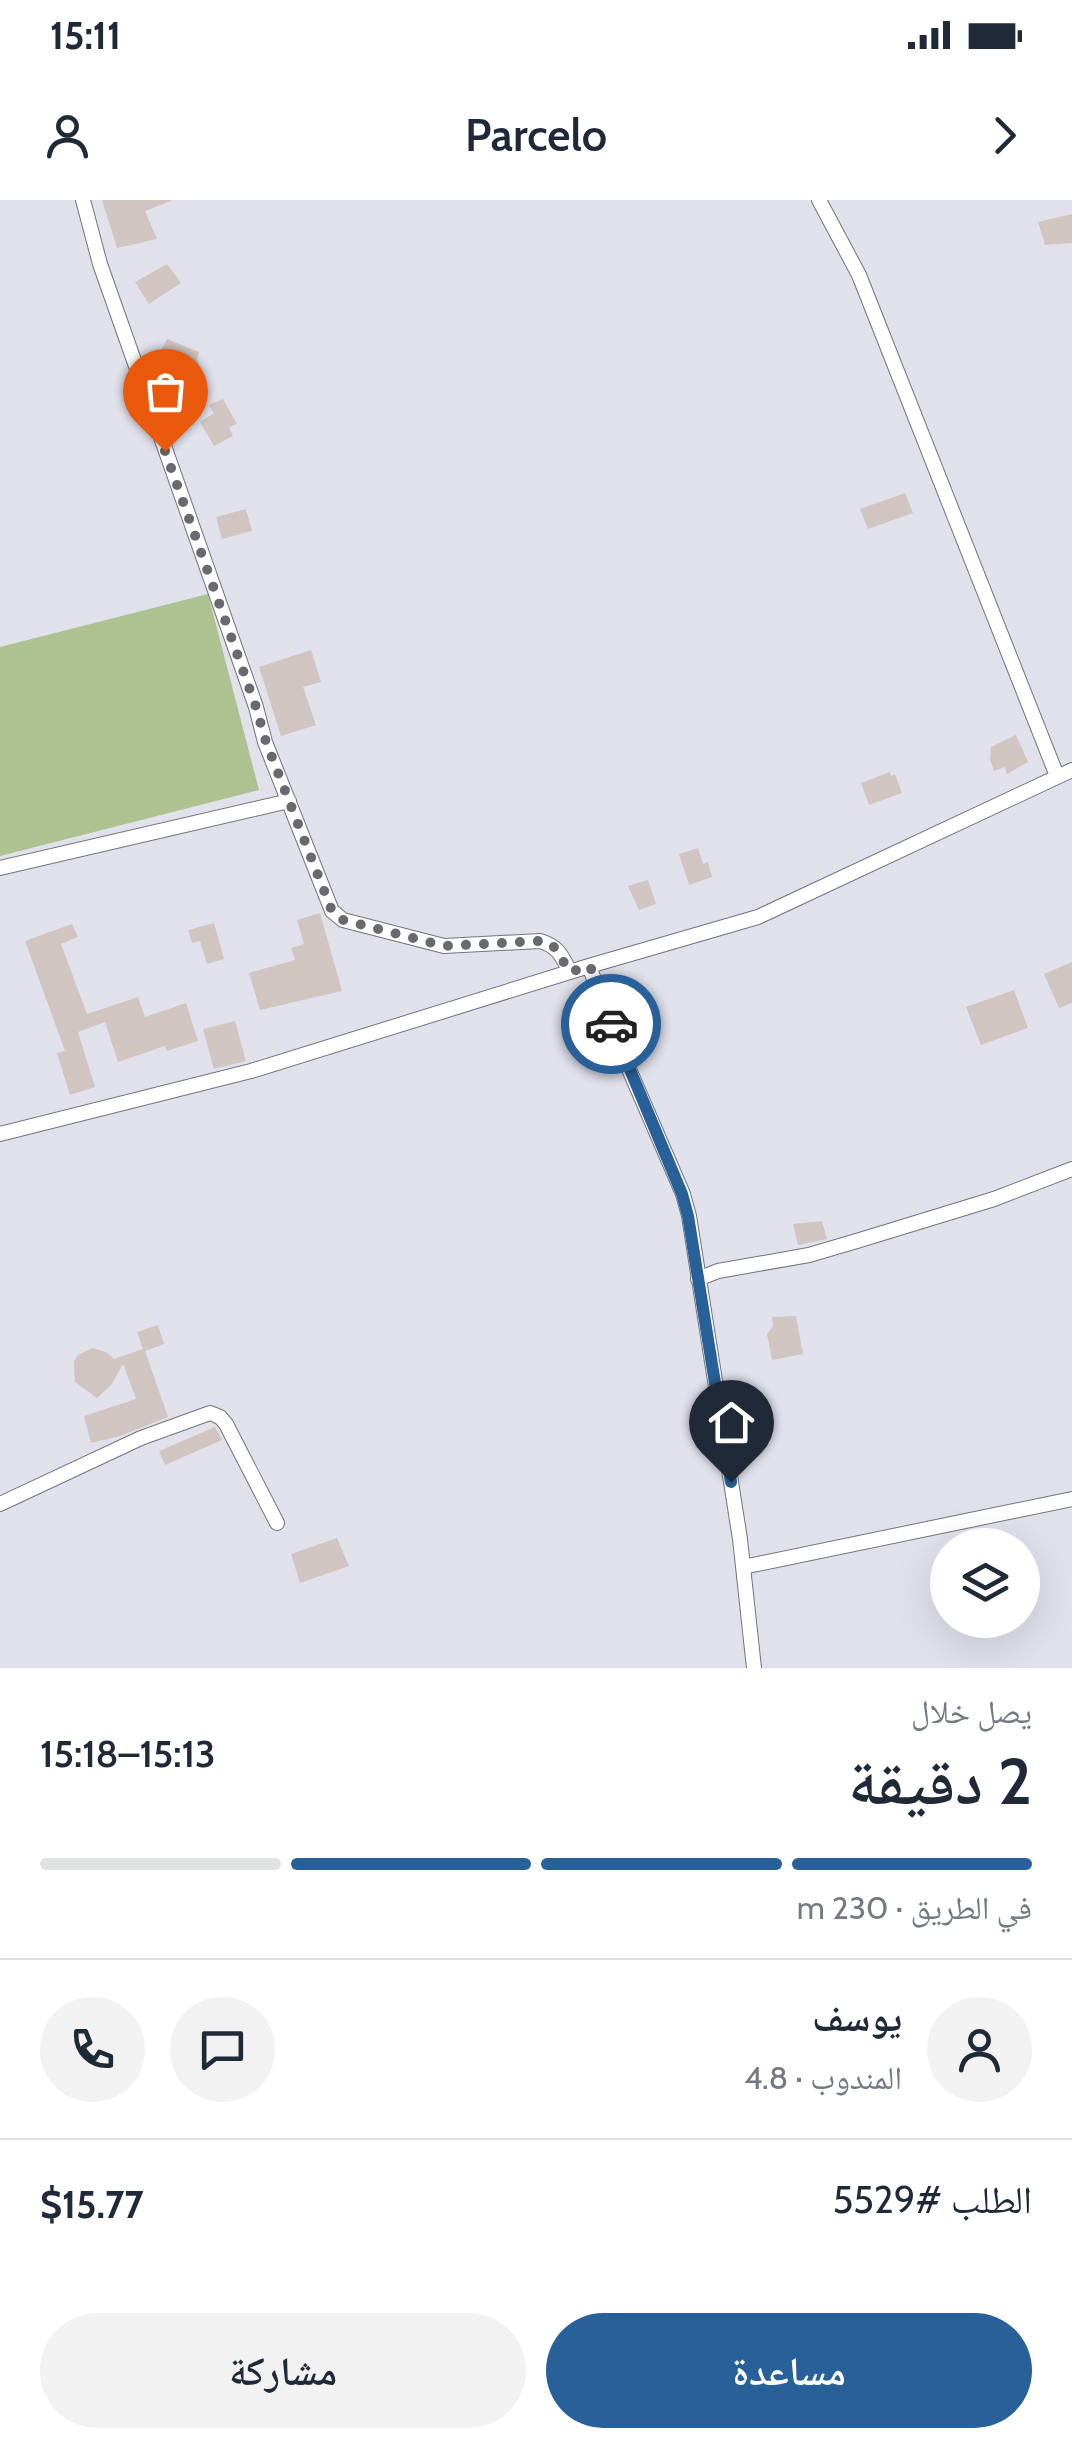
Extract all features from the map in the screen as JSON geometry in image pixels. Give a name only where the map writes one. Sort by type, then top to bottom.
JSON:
[{"type":"street","points":[[83,200],[100,264],[266,742],[332,911],[343,920],[444,946],[540,941],[552,944],[570,972]]},
{"type":"street","points":[[0,1134],[252,1071],[758,917],[1065,773],[859,275],[819,200]]},
{"type":"street","points":[[0,868],[289,801]]},
{"type":"street","points":[[590,966],[682,1194],[743,1567],[754,1668]]},
{"type":"street","points":[[698,1278],[810,1255],[1007,1195],[1072,1168]]},
{"type":"street","points":[[0,1504],[142,1438],[210,1413],[220,1416],[226,1424],[276,1523]]},
{"type":"street","points":[[743,1567],[1072,1499]]},
{"type":"green space","points":[[208,594],[259,790],[0,856],[0,647]]},
{"type":"building","points":[[102,200],[171,201],[145,211],[157,239],[117,248]]},
{"type":"building","points":[[1072,214],[1072,243],[1045,245],[1038,222]]},
{"type":"building","points":[[167,264],[181,283],[149,304],[135,282]]},
{"type":"building","points":[[167,339],[199,352],[197,359],[206,385],[160,403],[152,379],[162,372],[154,365]]},
{"type":"building","points":[[223,399],[237,424],[229,427],[233,436],[214,446],[200,422],[214,413],[209,405]]},
{"type":"building","points":[[905,493],[913,513],[868,529],[860,509]]},
{"type":"building","points":[[246,509],[252,531],[222,539],[216,517]]},
{"type":"building","points":[[311,650],[321,682],[303,687],[316,725],[281,736],[259,667]]},
{"type":"building","points":[[1016,735],[1028,762],[1007,774],[1005,767],[994,771],[991,747]]},
{"type":"building","points":[[890,772],[891,776],[895,774],[902,793],[869,805],[861,783]]},
{"type":"building","points":[[698,848],[712,877],[689,885],[679,854]]},
{"type":"building","points":[[648,880],[656,904],[639,910],[628,886]]},
{"type":"building","points":[[320,913],[342,991],[260,1010],[249,973],[295,960],[291,948],[304,944],[297,920]]},
{"type":"building","points":[[214,923],[224,959],[207,964],[200,941],[192,943],[188,930]]},
{"type":"building","points":[[72,924],[78,937],[61,944],[87,1014],[138,997],[145,1017],[186,1003],[198,1041],[167,1051],[165,1046],[118,1062],[105,1022],[78,1032],[95,1087],[70,1095],[57,1053],[65,1051],[25,941]]},
{"type":"building","points":[[1072,962],[1072,1003],[1059,1008],[1044,974]]},
{"type":"building","points":[[1014,990],[1028,1028],[981,1045],[966,1007]]},
{"type":"building","points":[[235,1021],[246,1061],[214,1069],[203,1029]]},
{"type":"building","points":[[822,1221],[827,1239],[798,1245],[793,1224]]},
{"type":"building","points":[[796,1316],[803,1354],[772,1360],[767,1334],[773,1326],[772,1317]]},
{"type":"building","points":[[158,1325],[164,1344],[145,1351],[168,1417],[91,1443],[84,1416],[136,1399],[123,1364],[112,1384],[97,1398],[75,1382],[74,1361],[92,1348],[114,1359],[143,1349],[137,1332]]},
{"type":"building","points":[[215,1427],[222,1440],[165,1465],[159,1451]]},
{"type":"building","points":[[337,1538],[349,1566],[300,1583],[291,1554]]},
{"type":"way so far","points":[[165,451],[266,742],[332,911],[358,925],[444,946],[540,941],[552,944],[570,972],[590,966],[611,1024]]},
{"type":"route","points":[[611,1024],[688,1216],[731,1482]]}]
